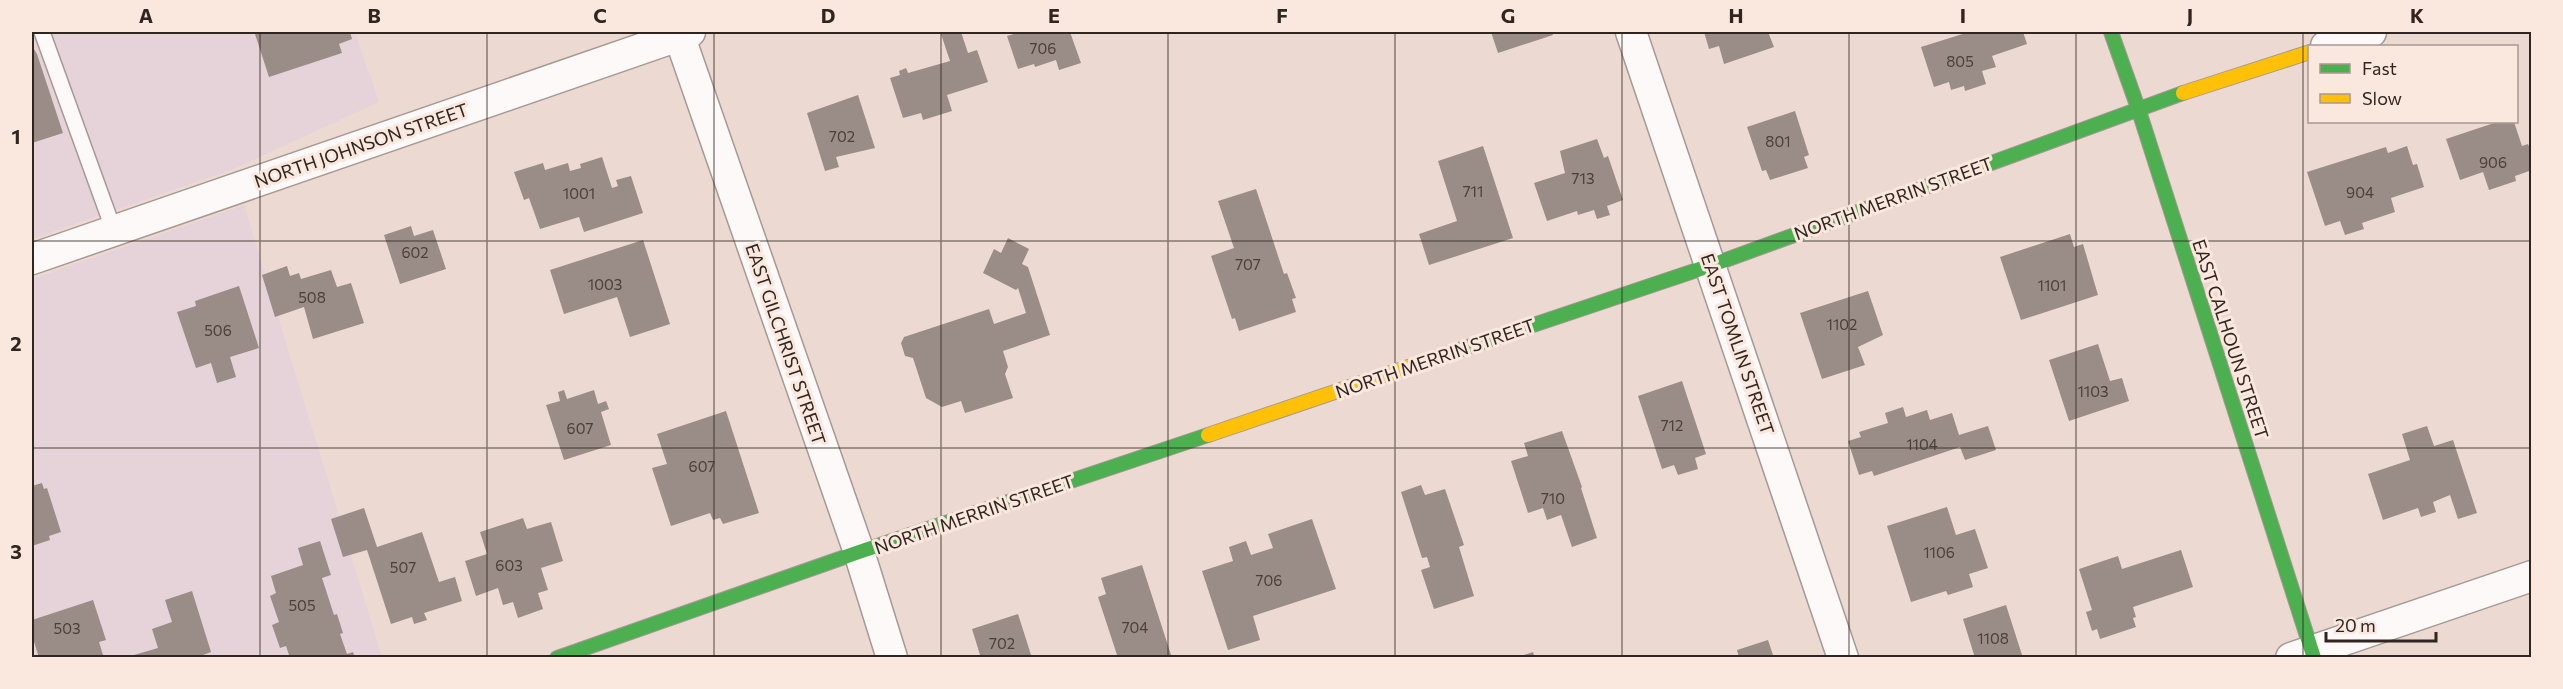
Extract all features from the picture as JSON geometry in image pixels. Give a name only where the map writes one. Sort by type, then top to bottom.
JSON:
[{"type":"street","name":"EAST TOMLIN STREET","points":[[1632,32],[1843,657]]},
{"type":"street","name":"EAST CALHOUN STREET","points":[[2110,32],[2138,108],[2306,655]]},
{"type":"street","points":[[2329,45],[2371,32]]},
{"type":"street","name":"NORTH JOHNSON STREET","points":[[32,259],[682,33]]},
{"type":"street","name":"EAST GILCHRIST STREET","points":[[682,33],[859,552],[892,657]]},
{"type":"street","name":"NORTH MERRIN STREET","points":[[557,657],[859,552],[1712,265],[2138,108],[2308,53]]},
{"type":"street","points":[[2306,655],[2532,576]]},
{"type":"lane","points":[[42,32],[114,231]]},
{"type":"shaded area","points":[[32,32],[355,32],[379,102],[234,169],[32,239]]},
{"type":"shaded area","points":[[244,205],[382,657],[32,657],[32,279]]},
{"type":"building","points":[[263,32],[350,32],[352,39],[339,44],[342,53],[269,77],[255,34]]},
{"type":"building","points":[[961,32],[968,53],[977,50],[988,82],[947,95],[952,111],[923,120],[921,113],[903,118],[890,78],[900,75],[899,71],[906,68],[908,73],[950,61],[941,34]]},
{"type":"building","points":[[1021,32],[1070,32],[1081,63],[1059,70],[1056,60],[1035,67],[1034,64],[1018,69],[1007,36]]},
{"type":"building","points":[[1491,32],[1552,32],[1553,35],[1498,53]]},
{"type":"building","points":[[1704,32],[1768,32],[1774,47],[1724,64],[1719,46],[1709,49]]},
{"type":"building","points":[[1969,32],[2023,32],[2027,44],[1992,56],[1996,67],[1982,71],[1986,84],[1965,91],[1964,86],[1951,90],[1949,82],[1934,87],[1921,47]]},
{"type":"building","points":[[32,46],[37,54],[63,133],[32,143]]},
{"type":"building","points":[[858,95],[875,148],[836,157],[839,167],[825,171],[807,113]]},
{"type":"building","points":[[1795,111],[1809,155],[1804,157],[1808,168],[1770,180],[1766,170],[1762,171],[1747,127]]},
{"type":"building","points":[[2494,123],[2514,123],[2522,146],[2528,144],[2532,154],[2532,170],[2515,176],[2516,181],[2489,190],[2483,172],[2460,180],[2446,139]]},
{"type":"building","points":[[1597,139],[1604,158],[1608,156],[1623,200],[1607,206],[1610,215],[1597,219],[1594,210],[1578,215],[1577,211],[1547,221],[1534,183],[1565,173],[1560,151]]},
{"type":"building","points":[[1483,146],[1513,238],[1429,265],[1419,234],[1457,221],[1438,161]]},
{"type":"building","points":[[2407,146],[2413,165],[2417,164],[2424,187],[2391,198],[2395,212],[2362,223],[2364,229],[2345,235],[2340,221],[2325,226],[2307,172],[2386,147],[2388,153]]},
{"type":"building","points":[[602,157],[612,188],[618,186],[616,180],[631,176],[643,213],[584,232],[579,217],[540,229],[529,198],[524,200],[514,172],[543,163],[545,170],[568,163],[570,171],[581,168],[580,164]]},
{"type":"building","points":[[1256,189],[1284,274],[1287,273],[1296,298],[1292,299],[1296,312],[1239,331],[1235,318],[1232,319],[1211,256],[1234,248],[1218,201]]},
{"type":"building","points":[[411,226],[414,236],[433,230],[446,269],[400,284],[384,235]]},
{"type":"building","points":[[2070,234],[2074,247],[2083,244],[2098,295],[2021,320],[2000,257]]},
{"type":"building","points":[[1008,238],[1029,249],[1022,264],[1028,267],[1050,335],[1003,351],[1008,367],[1005,374],[1013,398],[965,413],[961,401],[942,407],[926,398],[913,358],[905,356],[901,343],[904,337],[989,309],[994,324],[1026,313],[1018,288],[1016,290],[983,273],[994,249],[1001,253]]},
{"type":"building","points":[[643,240],[670,324],[630,337],[617,297],[564,314],[550,270]]},
{"type":"building","points":[[287,266],[290,276],[299,273],[301,279],[331,270],[337,287],[351,283],[364,323],[313,339],[304,307],[275,317],[262,275]]},
{"type":"building","points":[[239,286],[259,348],[230,357],[236,377],[217,383],[211,363],[196,368],[177,312],[196,306],[195,301]]},
{"type":"building","points":[[1868,291],[1883,335],[1858,347],[1865,365],[1822,379],[1800,313]]},
{"type":"building","points":[[2098,344],[2110,381],[2122,378],[2129,401],[2069,421],[2049,360]]},
{"type":"building","points":[[1682,381],[1706,454],[1695,458],[1698,469],[1678,475],[1674,465],[1662,469],[1638,396]]},
{"type":"building","points":[[564,390],[567,399],[594,390],[598,404],[606,401],[609,409],[601,412],[611,445],[564,460],[546,405],[560,401],[558,392]]},
{"type":"building","points":[[1903,407],[1906,417],[1927,410],[1930,420],[1952,413],[1959,435],[1988,426],[1996,450],[1965,460],[1960,447],[1874,476],[1872,471],[1859,475],[1848,441],[1861,437],[1859,432],[1888,423],[1885,413]]},
{"type":"building","points":[[726,411],[759,513],[723,524],[720,518],[713,520],[710,513],[671,526],[652,468],[667,464],[657,434]]},
{"type":"building","points":[[2427,426],[2434,446],[2453,440],[2477,513],[2458,519],[2450,495],[2433,502],[2436,512],[2421,517],[2418,508],[2383,520],[2368,474],[2410,460],[2402,434]]},
{"type":"building","points":[[1562,431],[1597,538],[1572,547],[1561,515],[1547,520],[1543,508],[1528,513],[1511,461],[1528,456],[1524,443]]},
{"type":"building","points":[[42,483],[44,489],[47,488],[61,532],[49,536],[50,540],[32,546],[32,486]]},
{"type":"building","points":[[1421,485],[1425,495],[1445,489],[1464,545],[1459,547],[1474,596],[1434,609],[1421,570],[1430,567],[1427,557],[1422,558],[1401,492]]},
{"type":"building","points":[[1947,507],[1956,535],[1975,529],[1988,568],[1969,574],[1973,587],[1948,595],[1946,591],[1911,602],[1887,526]]},
{"type":"building","points":[[364,508],[377,547],[422,532],[439,582],[455,577],[462,601],[424,613],[427,620],[414,624],[412,617],[391,624],[367,550],[343,557],[331,519]]},
{"type":"building","points":[[523,518],[527,529],[551,522],[563,561],[541,568],[548,590],[538,593],[543,609],[518,618],[513,602],[503,605],[498,588],[476,596],[465,561],[487,554],[480,532]]},
{"type":"building","points":[[1312,519],[1336,589],[1253,616],[1260,640],[1228,650],[1202,571],[1233,561],[1229,547],[1246,541],[1251,555],[1273,548],[1268,534]]},
{"type":"building","points":[[320,541],[331,575],[322,578],[334,615],[337,614],[343,633],[340,634],[347,654],[353,652],[355,658],[290,658],[286,646],[280,648],[272,625],[279,622],[270,596],[276,593],[271,576],[303,565],[298,548]]},
{"type":"building","points":[[2181,550],[2193,587],[2133,607],[2136,627],[2100,639],[2097,629],[2092,631],[2086,612],[2092,610],[2079,569],[2118,556],[2122,569]]},
{"type":"building","points":[[1142,565],[1172,658],[1118,658],[1098,597],[1106,594],[1101,578]]},
{"type":"building","points":[[192,591],[211,652],[203,655],[204,658],[134,658],[134,655],[158,648],[152,629],[172,622],[165,600]]},
{"type":"building","points":[[93,600],[106,640],[99,642],[103,655],[94,658],[39,658],[32,635],[32,620]]},
{"type":"building","points":[[2006,605],[2023,658],[1975,658],[1963,619]]},
{"type":"building","points":[[1018,614],[1032,658],[981,658],[972,629]]},
{"type":"building","points":[[1768,640],[1774,658],[1739,658],[1737,650]]},
{"type":"building","points":[[1533,652],[1535,658],[1518,658],[1518,657]]},
{"type":"traffic: fast","points":[[2111,32],[2138,108],[2314,658]]},
{"type":"traffic: fast","points":[[1420,363],[1712,265],[2183,93]]},
{"type":"traffic: fast","points":[[557,658],[859,552],[1208,435]]},
{"type":"traffic: slow","points":[[2183,93],[2308,53]]},
{"type":"traffic: slow","points":[[1208,435],[1420,363]]}]
